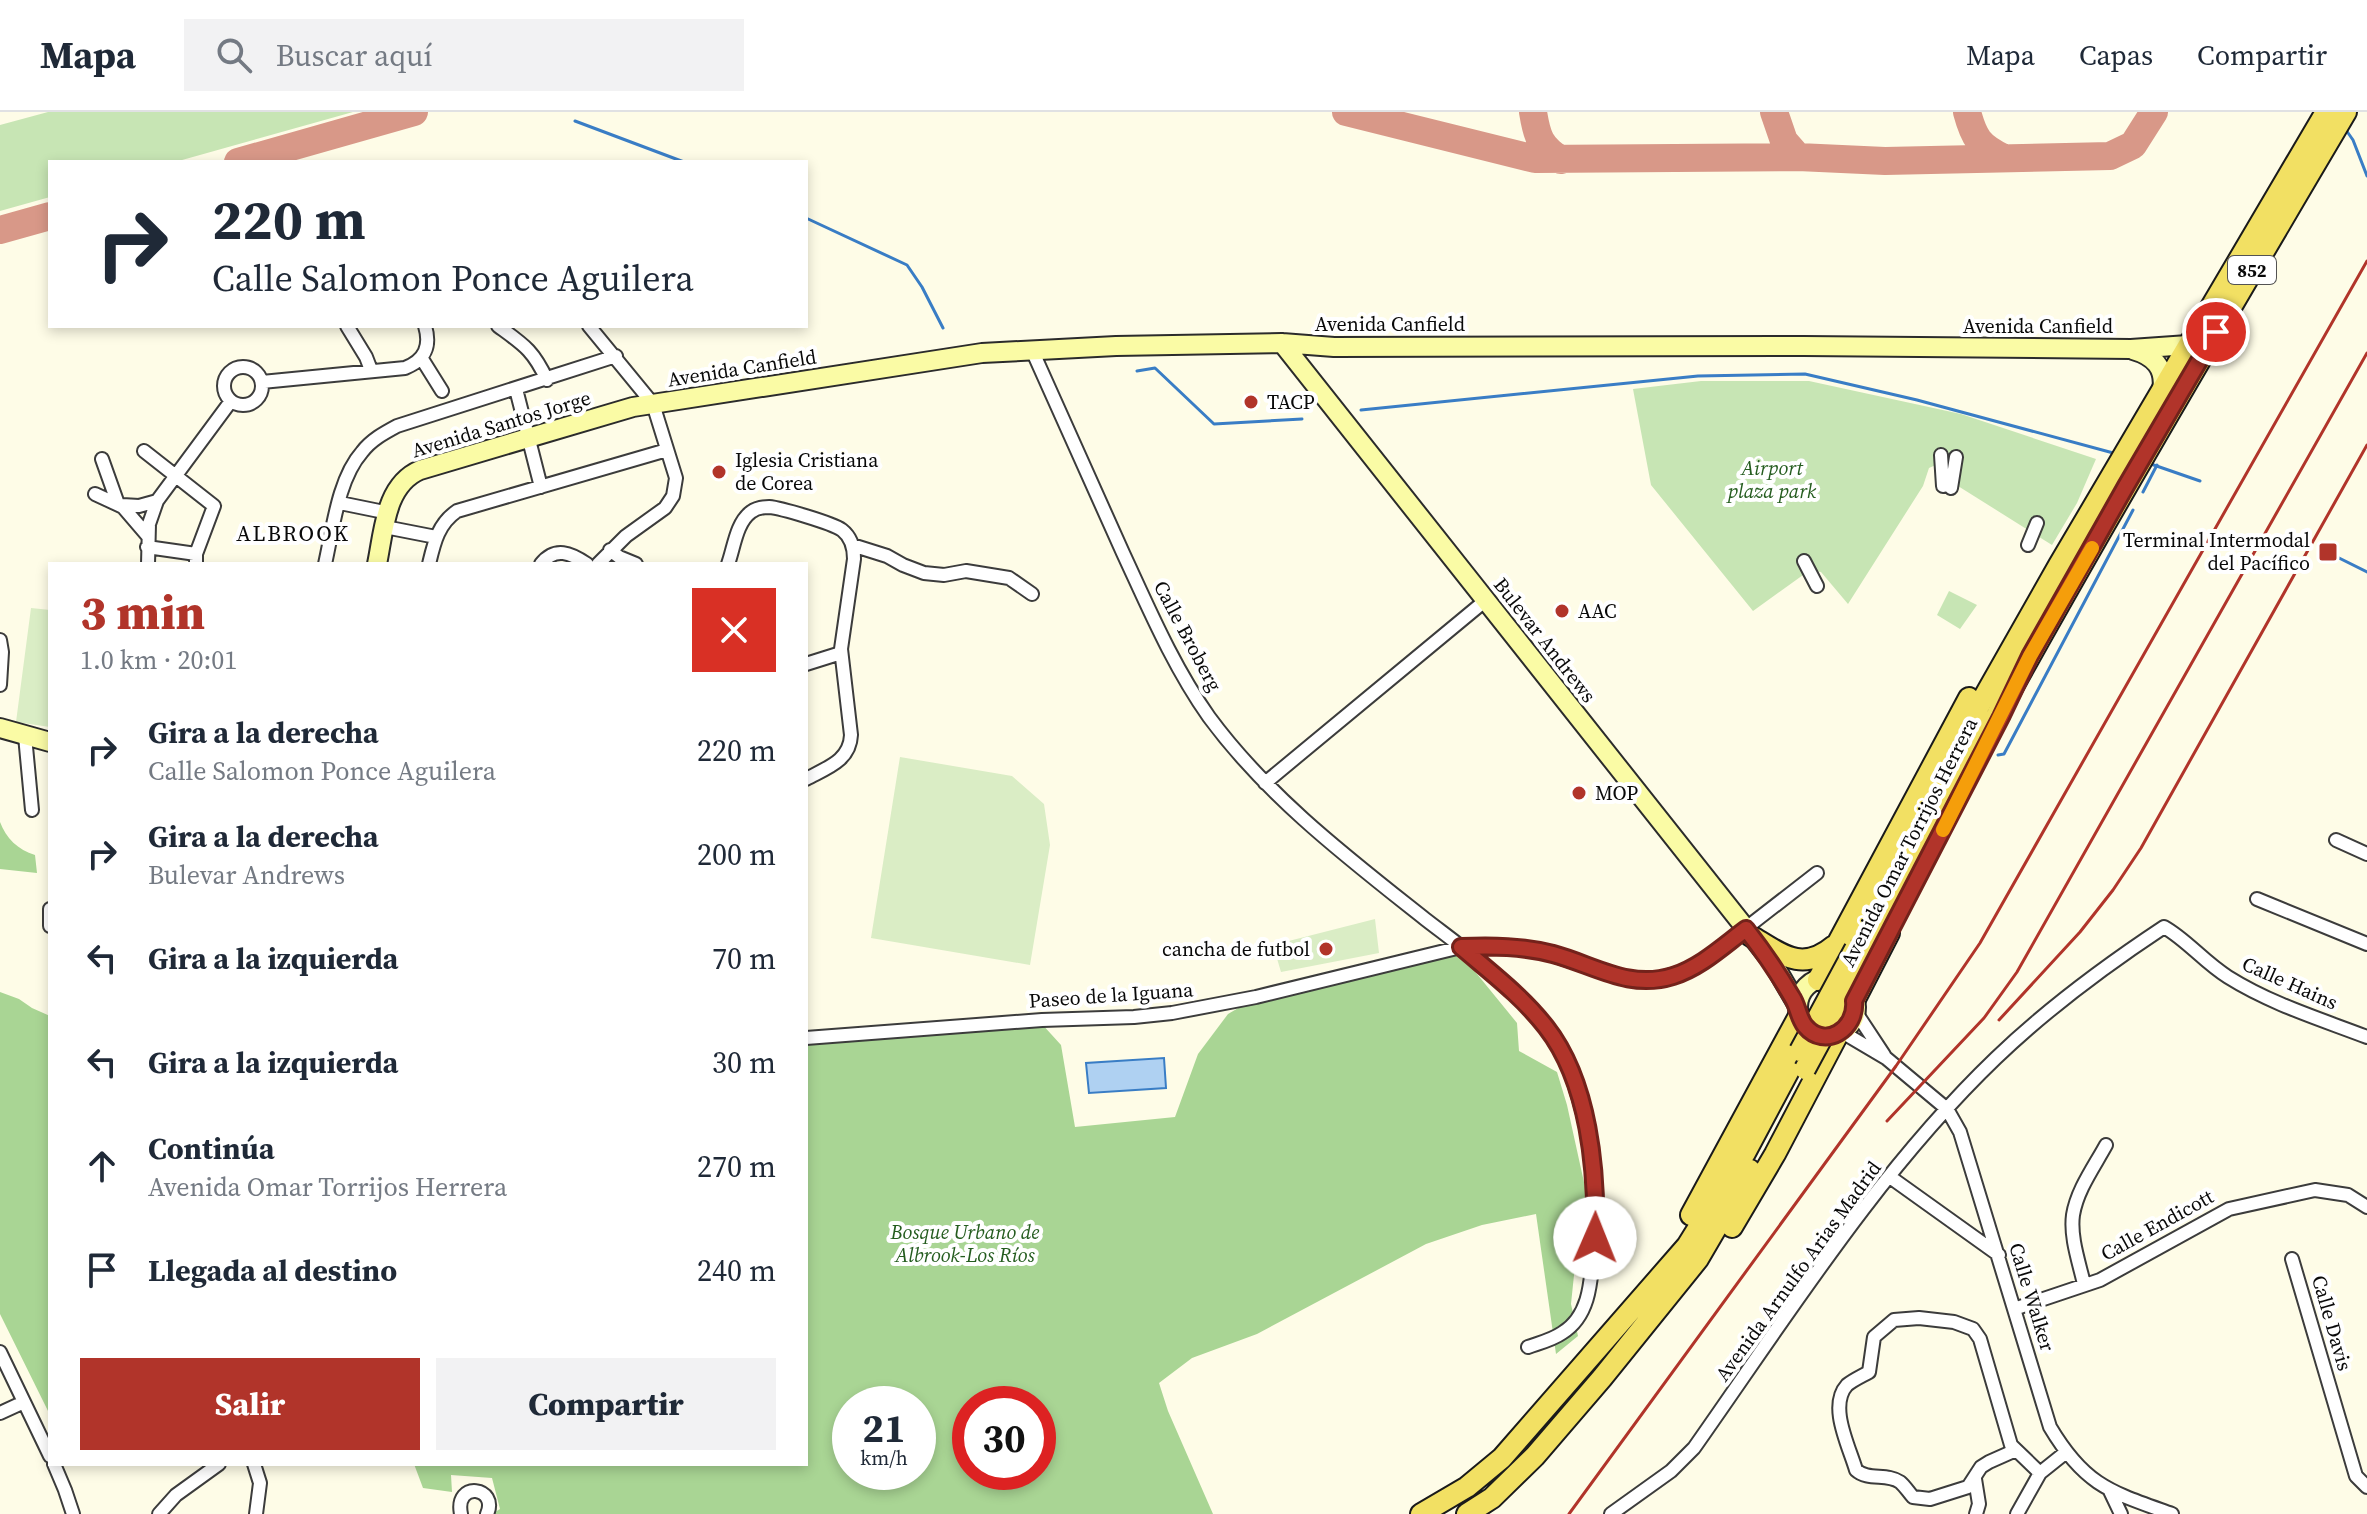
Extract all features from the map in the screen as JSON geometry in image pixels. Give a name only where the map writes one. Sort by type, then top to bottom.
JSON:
[{"type":"main road","name":"Avenida Omar Torrijos Herrera","points":[[2151,427],[2162,391],[2326,112]]},
{"type":"main road","name":"Avenida Omar Torrijos Herrera","points":[[1860,940],[1976,751],[2030,656],[2119,482],[2151,427],[2346,112]]},
{"type":"main road","name":"Avenida Canfield","points":[[653,404],[954,357],[1116,346],[1282,343],[1334,347],[2131,349]]},
{"type":"main road","name":"Bulevar Andrews","points":[[1282,343],[1773,963],[1799,1011]]},
{"type":"main road","points":[[2131,349],[2188,345]]},
{"type":"main road","points":[[1310,379],[1324,353],[1334,347]]},
{"type":"main road","points":[[2131,349],[2146,354],[2158,365],[2163,375],[2162,391]]},
{"type":"main road","name":"Avenida Santos Jorge","points":[[377,562],[397,488],[413,473],[617,411],[653,404]]},
{"type":"main road","name":"Avenida Omar Torrijos Herrera","points":[[1467,1514],[1492,1498],[1535,1456],[1698,1259],[1724,1216],[1952,757],[2043,593],[2119,482]]},
{"type":"main road","points":[[0,728],[48,742]]},
{"type":"main road","points":[[1748,932],[1787,957],[1800,960],[1860,940]]},
{"type":"main road","points":[[1797,1068],[1801,993],[1860,940]]},
{"type":"main road","points":[[1797,1068],[1851,1021],[1860,940]]},
{"type":"main road","name":"Bulevar Andrews","points":[[1773,963],[1815,981]]},
{"type":"main road","points":[[1815,981],[1833,979],[1840,982],[1849,990],[1855,1006]]},
{"type":"main road","points":[[1799,1011],[1811,1031],[1819,1035],[1840,1033]]},
{"type":"main road","name":"Avenida Omar Torrijos Herrera","points":[[1421,1514],[1467,1487],[1502,1458],[1687,1246],[1797,1068]]},
{"type":"street","points":[[348,328],[371,370]]},
{"type":"street","points":[[425,328],[427,340],[422,359],[442,391]]},
{"type":"street","points":[[501,328],[528,347],[547,380]]},
{"type":"street","points":[[591,328],[653,404],[676,478],[670,501],[660,513],[610,550],[600,562]]},
{"type":"street","name":"Calle Broberg","points":[[1032,350],[1174,662],[1210,717],[1265,783],[1329,841],[1461,947],[1526,1005],[1566,1058],[1586,1125],[1596,1184],[1595,1238],[1589,1292],[1579,1318],[1564,1332],[1528,1347]]},
{"type":"street","points":[[325,562],[344,482],[351,467],[375,439],[397,426],[616,356]]},
{"type":"street","points":[[262,382],[405,368],[422,359]]},
{"type":"street","points":[[236,368],[255,371],[262,382],[261,394],[253,402],[242,405],[231,401],[224,389],[226,376],[236,368]]},
{"type":"street","points":[[516,389],[541,487]]},
{"type":"street","points":[[148,562],[149,524],[157,501],[231,401]]},
{"type":"street","points":[[430,562],[436,537],[445,520],[457,511],[667,450]]},
{"type":"street","points":[[95,494],[129,512],[147,541],[196,559],[214,506],[144,451]]},
{"type":"street","points":[[1941,455],[1947,487],[1956,457]]},
{"type":"street","points":[[102,459],[118,504]]},
{"type":"street","points":[[118,504],[139,506],[157,501]]},
{"type":"street","points":[[340,503],[436,537]]},
{"type":"street","points":[[729,562],[745,518],[760,508],[774,508],[835,527],[846,534],[852,545],[854,559],[841,653],[851,745],[843,758],[808,778]]},
{"type":"street","points":[[2028,545],[2037,523]]},
{"type":"street","points":[[852,545],[887,556],[924,573],[944,575],[966,571],[1009,578],[1032,594]]},
{"type":"street","points":[[610,550],[631,562]]},
{"type":"street","points":[[543,562],[550,554],[560,552],[574,555],[584,562]]},
{"type":"street","points":[[1804,561],[1817,586]]},
{"type":"street","points":[[1265,783],[1486,600]]},
{"type":"street","points":[[0,640],[0,685]]},
{"type":"street","points":[[808,663],[841,653]]},
{"type":"street","points":[[25,736],[32,810]]},
{"type":"street","points":[[2336,840],[2367,854]]},
{"type":"street","name":"Paseo de la Iguana","points":[[808,1038],[1172,1013],[1256,997],[1461,947],[1510,947],[1539,951],[1613,975],[1650,981],[1671,977],[1705,960],[1748,932],[1817,873]]},
{"type":"street","points":[[2257,899],[2367,944]]},
{"type":"street","name":"Calle Hains","points":[[2164,927],[2177,934],[2212,966],[2257,994],[2367,1037]]},
{"type":"street","name":"Avenida Arnulfo Arias Madrid","points":[[1611,1514],[1671,1471],[1694,1448],[1854,1221],[1947,1109],[1996,1058],[2049,1012],[2105,966],[2164,927]]},
{"type":"street","name":"Calle Walker","points":[[1855,1006],[1886,1058]]},
{"type":"street","name":"Calle Walker","points":[[1840,1033],[1886,1058],[1947,1109],[1960,1132],[2050,1427],[2065,1453],[2079,1469],[2110,1491],[2172,1514]]},
{"type":"street","points":[[2084,1284],[2074,1239],[2073,1212],[2106,1145]]},
{"type":"street","points":[[1890,1177],[1999,1255]]},
{"type":"street","name":"Calle Endicott","points":[[2014,1309],[2100,1280],[2229,1209],[2315,1190],[2348,1195],[2365,1202]]},
{"type":"street","name":"Calle Davis","points":[[2292,1259],[2356,1476],[2367,1487]]},
{"type":"street","points":[[2016,1450],[1981,1467],[1968,1487],[1922,1499],[1913,1497],[1901,1483],[1861,1474],[1856,1470],[1838,1410],[1839,1398],[1849,1384],[1869,1372],[1874,1337],[1894,1320],[1919,1318],[1954,1322],[1973,1329],[1980,1339],[2011,1445],[2040,1473]]},
{"type":"street","points":[[0,1352],[48,1452]]},
{"type":"street","points":[[0,1413],[24,1402]]},
{"type":"street","points":[[2017,1514],[2040,1473],[2065,1453]]},
{"type":"street","points":[[55,1466],[73,1514]]},
{"type":"street","points":[[159,1514],[176,1495],[216,1466]]},
{"type":"street","points":[[255,1466],[260,1483],[256,1514]]},
{"type":"street","points":[[1975,1479],[1979,1504],[1976,1514]]},
{"type":"street","points":[[461,1514],[459,1505],[462,1497],[475,1491],[488,1499],[490,1508],[487,1514]]},
{"type":"street","points":[[2110,1491],[2121,1514]]},
{"type":"green space","points":[[48,112],[353,112],[182,160],[48,160],[48,198],[0,211],[0,125]]},
{"type":"green space","name":"Airport plaza park","points":[[1701,381],[1809,381],[1961,414],[2096,459],[2077,503],[2052,545],[1958,486],[1956,469],[1936,465],[1929,468],[1923,486],[1848,604],[1821,572],[1810,570],[1753,611],[1651,485],[1633,389]]},
{"type":"green space","points":[[1949,591],[1977,605],[1960,629],[1937,615]]},
{"type":"green space","points":[[31,608],[48,610],[48,727],[16,722]]},
{"type":"green space","points":[[900,757],[1012,776],[1044,804],[1050,845],[1030,965],[871,938]]},
{"type":"green space","points":[[0,822],[13,843],[35,855],[37,873],[0,869]]},
{"type":"green space","name":"cancha de futbol","points":[[1375,919],[1379,953],[1281,972],[1273,945]]},
{"type":"green space","name":"Bosque Urbano de Albrook-Los Ríos","points":[[1455,947],[1517,1023],[1519,1051],[1557,1072],[1587,1196],[1571,1304],[1578,1336],[1556,1354],[1536,1214],[1482,1225],[1426,1244],[1257,1334],[1192,1358],[1159,1383],[1213,1514],[492,1514],[500,1509],[492,1478],[451,1475],[452,1492],[423,1488],[415,1466],[808,1466],[808,1041],[1041,1023],[1061,1045],[1075,1127],[1175,1117],[1198,1054],[1228,1014],[1259,996]]},
{"type":"green space","points":[[0,992],[48,1015],[48,1411],[0,1314]]},
{"type":"water","points":[[1164,1058],[1166,1088],[1089,1093],[1086,1063]]},
{"type":"waterway","points":[[575,121],[679,160]]},
{"type":"waterway","points":[[2346,130],[2367,176]]},
{"type":"waterway","points":[[808,219],[907,265],[943,328]]},
{"type":"waterway","points":[[1137,371],[1155,368],[1214,424],[1302,419]]},
{"type":"waterway","points":[[1361,410],[1698,376],[1805,374],[1917,400],[2117,454]]},
{"type":"waterway","points":[[2148,463],[2200,481]]},
{"type":"waterway","points":[[2143,492],[2157,465]]},
{"type":"waterway","points":[[1998,755],[2004,754],[2133,510]]},
{"type":"waterway","points":[[2329,553],[2367,572]]},
{"type":"taxiway","points":[[245,160],[414,112]]},
{"type":"taxiway","points":[[1346,112],[1535,159],[1798,157],[1885,161],[2110,156],[2133,145],[2154,112]]},
{"type":"taxiway","points":[[1533,112],[1541,140],[1561,160]]},
{"type":"taxiway","points":[[1774,112],[1784,141],[1798,157]]},
{"type":"taxiway","points":[[1967,112],[1979,140],[2004,158]]},
{"type":"taxiway","points":[[0,230],[48,217]]},
{"type":"railway","points":[[1569,1514],[1896,1066],[1980,943],[2367,261]]},
{"type":"railway","points":[[1887,1121],[1984,1018],[2017,972],[2367,353]]},
{"type":"railway","points":[[1999,1020],[2080,932],[2141,848],[2367,445]]},
{"type":"slow traffic","points":[[1943,830],[2030,656],[2092,548]]},
{"type":"place","name":"TACP","points":[[1251,402]]},
{"type":"place","name":"Iglesia Cristiana de Corea","points":[[719,472]]},
{"type":"place","name":"Terminal Intermodal del Pacífico","points":[[2328,552]]},
{"type":"place","name":"AAC","points":[[1562,611]]},
{"type":"place","name":"MOP","points":[[1579,793]]},
{"type":"place","name":"cancha de futbol","points":[[1326,949]]},
{"type":"district","name":"ALBROOK","points":[[293,533]]},
{"type":"route","points":[[1595,1238],[1596,1184],[1586,1125],[1566,1058],[1546,1027],[1526,1005],[1461,947],[1510,947],[1539,951],[1613,975],[1650,981],[1688,970],[1746,929],[1773,963],[1798,1006],[1804,1025],[1819,1035],[1829,1036],[1845,1029],[1854,1015],[1854,1001],[2030,656],[2216,332]]}]
